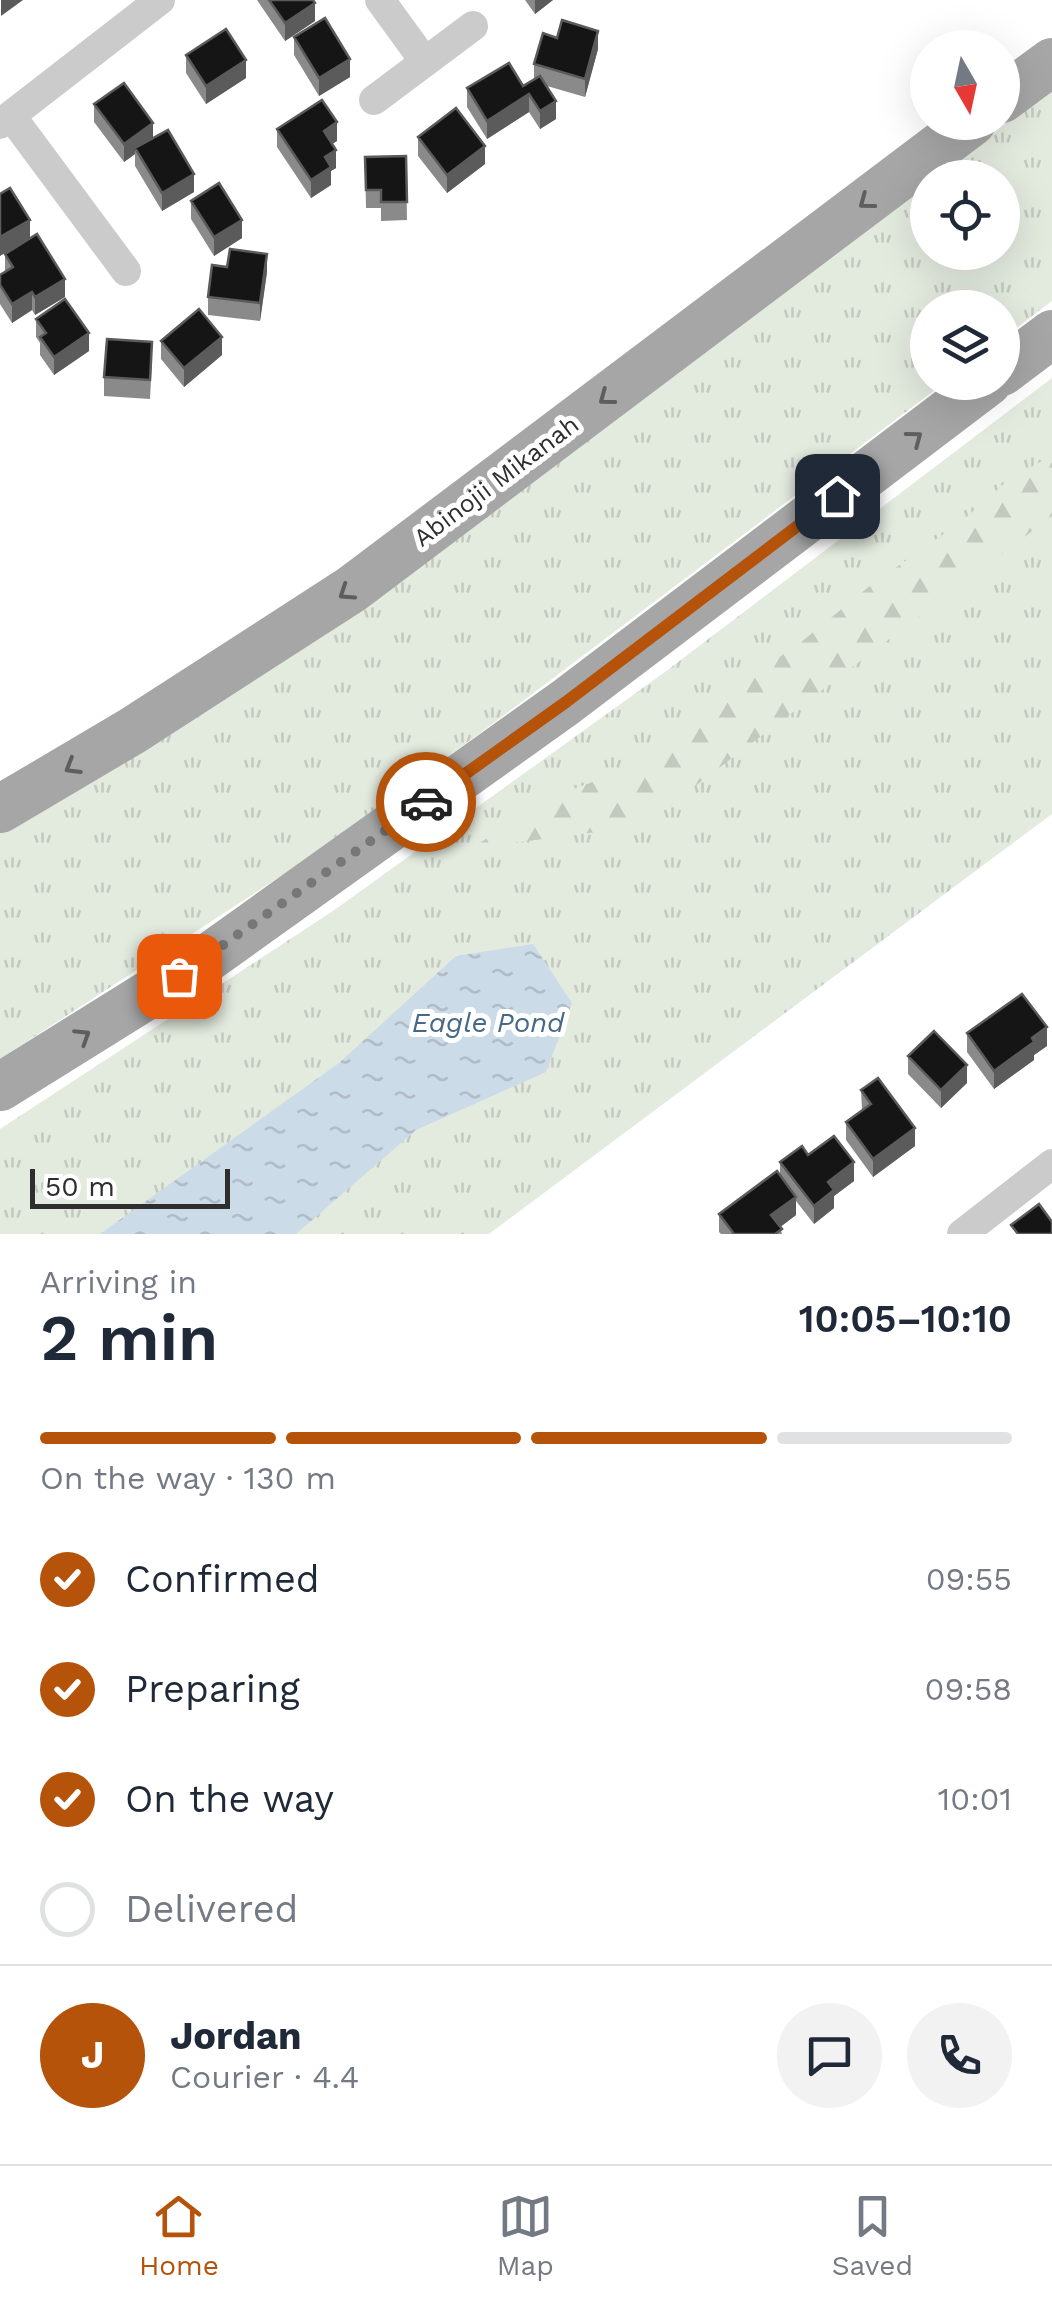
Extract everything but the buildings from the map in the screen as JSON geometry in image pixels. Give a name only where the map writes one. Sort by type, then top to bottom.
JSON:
[{"type":"main road","points":[[1020,86],[1052,62]]},
{"type":"main road","name":"Abinojii Mikanah","points":[[0,809],[352,590],[948,140]]},
{"type":"main road","points":[[1020,358],[1052,334]]},
{"type":"main road","points":[[0,1087],[242,934],[566,702],[964,400]]},
{"type":"street","points":[[126,272],[6,120],[160,0]]},
{"type":"street","points":[[380,0],[425,62]]},
{"type":"street","points":[[374,100],[473,26]]},
{"type":"street","points":[[962,1234],[1052,1164]]},
{"type":"green space","points":[[1052,82],[1052,301],[1020,325],[1020,290],[910,290],[910,400],[921,400],[304,861],[0,1059],[0,822],[638,394],[910,189],[910,270],[1020,270],[1020,160],[949,160],[975,140],[1020,140],[1020,106]]},
{"type":"green space","points":[[1052,378],[1052,814],[489,1234],[0,1234],[0,1129],[333,911],[665,672]]},
{"type":"green space","points":[[1052,455],[1052,516],[633,833],[597,832],[472,848],[549,798],[644,763],[703,722],[747,679],[962,521],[1007,481]]},
{"type":"water","name":"Eagle Pond","points":[[533,944],[572,1003],[546,1072],[416,1130],[296,1234],[100,1234],[339,1063],[456,956]]},
{"type":"way so far","points":[[179,976],[426,802]]},
{"type":"route","points":[[426,802],[566,702],[837,496]]}]
